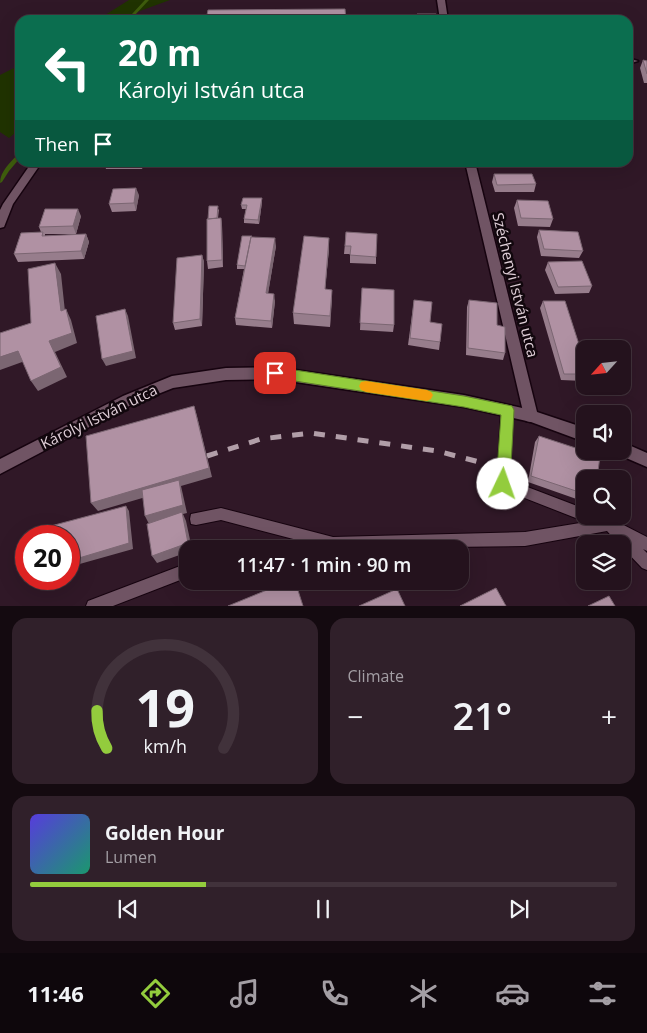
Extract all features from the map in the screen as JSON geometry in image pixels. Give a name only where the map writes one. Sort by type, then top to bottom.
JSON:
[{"type":"street","points":[[441,0],[443,15]]},
{"type":"street","points":[[0,224],[8,204],[34,167]]},
{"type":"street","name":"Széchenyi István utca","points":[[471,167],[531,416]]},
{"type":"street","name":"Károlyi István utca","points":[[2,464],[151,390],[172,382],[226,374],[275,373],[464,401],[531,416],[576,432]]},
{"type":"street","points":[[631,453],[647,460]]},
{"type":"lane","points":[[507,410],[503,484],[576,512]]},
{"type":"lane","points":[[196,519],[221,514],[321,540]]},
{"type":"lane","points":[[469,540],[525,539],[603,525]]},
{"type":"lane","points":[[610,525],[647,562]]},
{"type":"lane","points":[[611,525],[647,544]]},
{"type":"lane","points":[[93,606],[179,573]]},
{"type":"green space","points":[[129,0],[170,0],[129,15],[105,15]]},
{"type":"green space","points":[[15,68],[15,133],[9,138],[0,132],[0,75]]},
{"type":"building","points":[[345,9],[346,15],[207,15],[208,10]]},
{"type":"building","points":[[436,14],[436,15],[417,15]]},
{"type":"building","points":[[643,60],[647,61],[647,74]]},
{"type":"building","points":[[494,174],[532,174],[536,184],[497,185]]},
{"type":"building","points":[[136,188],[134,203],[109,204],[113,189]]},
{"type":"building","points":[[243,198],[262,198],[258,220],[244,219],[247,205],[241,205]]},
{"type":"building","points":[[517,200],[548,201],[553,219],[521,218]]},
{"type":"building","points":[[209,206],[218,206],[217,218],[208,219]]},
{"type":"building","points":[[45,209],[78,209],[73,226],[39,227]]},
{"type":"building","points":[[221,218],[222,260],[207,261],[207,219]]},
{"type":"building","points":[[539,230],[578,232],[583,251],[544,249]]},
{"type":"building","points":[[43,232],[42,236],[86,234],[81,251],[14,254],[21,233]]},
{"type":"building","points":[[346,232],[377,234],[376,257],[350,255],[351,246],[345,246]]},
{"type":"building","points":[[242,236],[252,236],[245,266],[237,265]]},
{"type":"building","points":[[304,236],[329,238],[325,289],[332,290],[330,316],[293,313]]},
{"type":"building","points":[[251,237],[275,238],[266,293],[274,294],[271,321],[235,318]]},
{"type":"building","points":[[202,255],[200,319],[173,323],[177,258]]},
{"type":"building","points":[[582,261],[592,286],[558,287],[548,262]]},
{"type":"building","points":[[55,263],[61,311],[66,309],[72,333],[49,341],[61,367],[31,381],[18,351],[0,357],[0,333],[31,323],[28,269]]},
{"type":"building","points":[[362,288],[394,290],[394,325],[360,323]]},
{"type":"building","points":[[414,300],[432,302],[430,322],[442,324],[440,342],[410,338]]},
{"type":"building","points":[[469,300],[497,303],[497,325],[505,327],[505,353],[468,348]]},
{"type":"building","points":[[543,301],[565,301],[578,340],[576,340],[576,374],[564,374]]},
{"type":"building","points":[[125,309],[133,351],[102,359],[96,316]]},
{"type":"building","points":[[194,406],[209,468],[91,503],[86,436]]},
{"type":"building","points":[[539,436],[576,448],[576,460],[599,460],[598,470],[576,470],[576,491],[531,476]]},
{"type":"building","points":[[179,480],[183,505],[145,516],[142,490]]},
{"type":"building","points":[[126,506],[129,543],[80,558],[80,525],[55,525]]},
{"type":"building","points":[[182,512],[187,540],[179,540],[179,546],[152,556],[147,524]]},
{"type":"building","points":[[496,588],[506,606],[460,606]]},
{"type":"building","points":[[267,590],[298,590],[303,606],[228,606]]},
{"type":"building","points":[[397,590],[405,606],[359,606]]},
{"type":"building","points":[[609,596],[615,606],[588,606]]},
{"type":"waterway","points":[[133,15],[147,0]]},
{"type":"waterway","points":[[0,181],[15,161]]},
{"type":"railway","points":[[207,456],[261,439],[311,433],[437,451],[518,472]]},
{"type":"slow traffic","points":[[366,386],[427,395]]},
{"type":"route","points":[[275,373],[464,401],[507,410],[503,484]]}]
